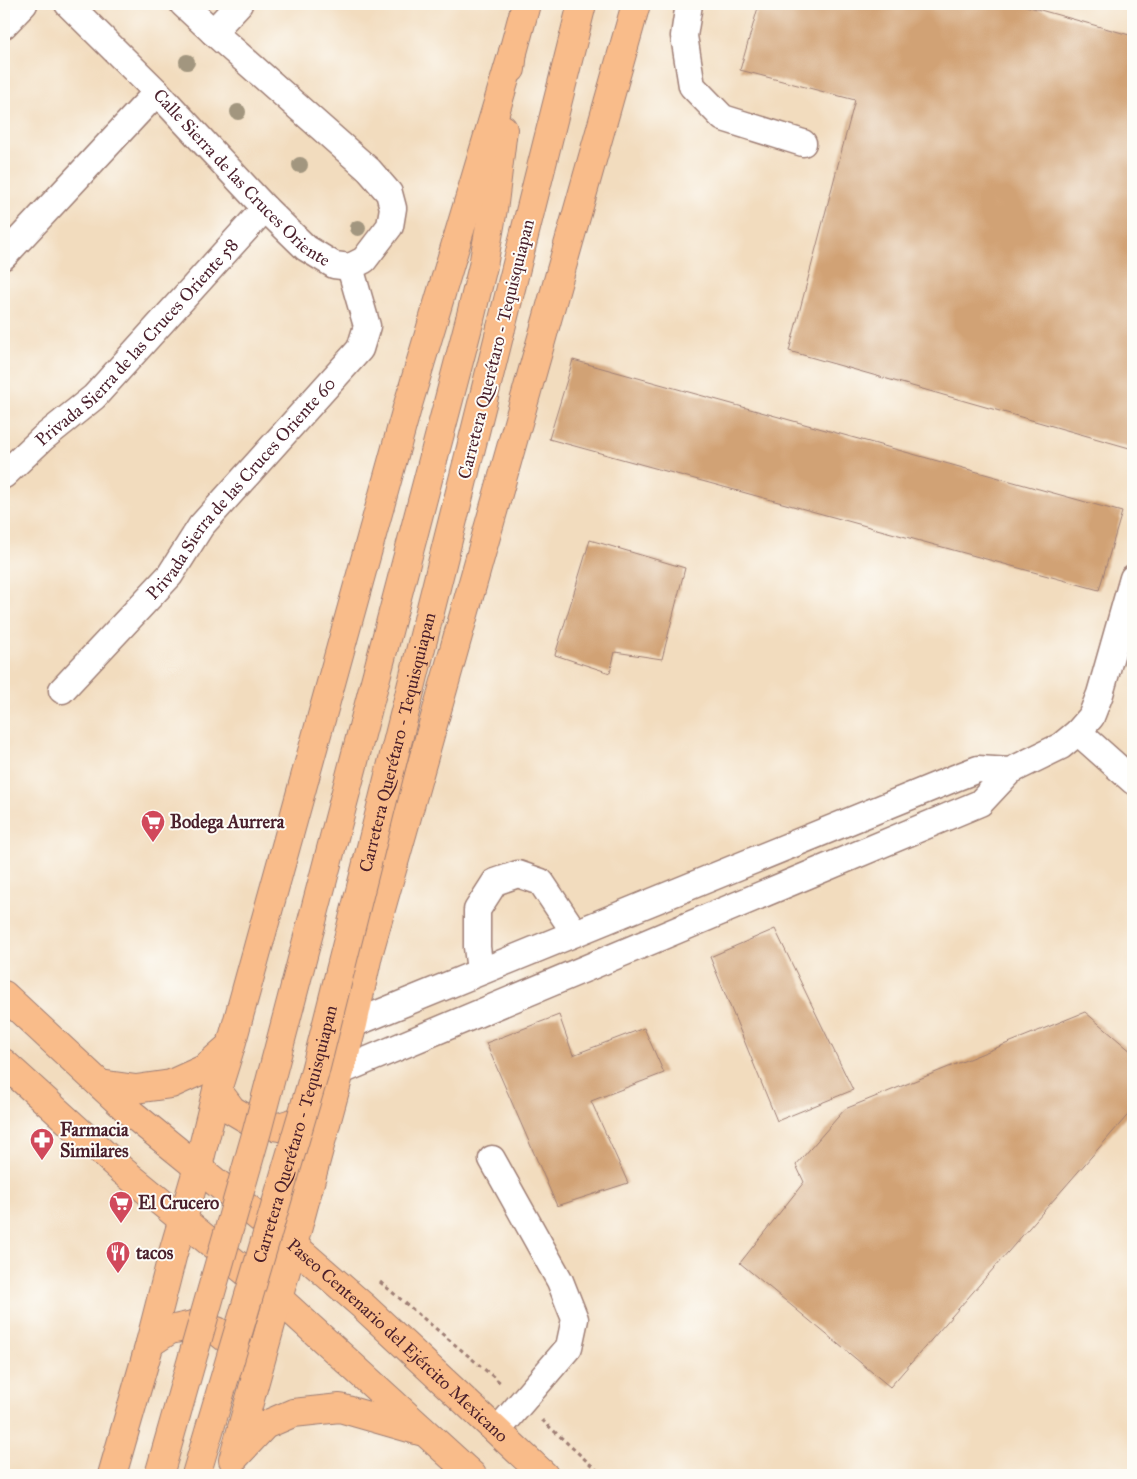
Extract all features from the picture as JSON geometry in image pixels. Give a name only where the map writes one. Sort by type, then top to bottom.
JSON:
[{"type":"main road","name":"Carretera Querétaro - Tequisquiapan","points":[[158,1475],[257,1131],[470,319],[483,266],[494,203],[513,52],[526,4]]},
{"type":"main road","name":"Carretera Querétaro - Tequisquiapan","points":[[196,1475],[314,1075],[582,4]]},
{"type":"main road","points":[[231,1467],[353,1024],[368,955],[636,4]]},
{"type":"main road","points":[[112,1475],[407,408],[513,52]]},
{"type":"main road","name":"Paseo Centenario del Ejército Mexicano","points":[[4,995],[132,1114],[293,1245],[363,1306],[544,1475]]},
{"type":"main road","points":[[100,1084],[136,1089],[171,1084],[204,1069],[231,1045]]},
{"type":"main road","points":[[4,1063],[123,1171],[278,1298],[472,1475]]},
{"type":"main road","points":[[217,1090],[232,1110],[254,1123],[278,1127],[302,1120],[320,1104],[338,1077]]},
{"type":"main road","points":[[150,1343],[170,1330],[193,1325],[217,1331],[236,1346],[247,1367],[251,1393]]},
{"type":"main road","points":[[231,1467],[265,1425],[294,1413],[340,1408],[426,1432]]},
{"type":"street","points":[[4,25],[24,4]]},
{"type":"street","name":"Calle Sierra de las Cruces Oriente","points":[[68,4],[157,92],[265,208],[306,248],[334,265],[350,267],[364,260],[390,226],[393,208],[389,193],[369,170],[183,4]]},
{"type":"street","points":[[214,32],[238,4]]},
{"type":"street","points":[[689,4],[684,36],[692,86],[723,118],[803,143]]},
{"type":"street","points":[[4,256],[157,92]]},
{"type":"street","name":"Privada Sierra de las Cruces Oriente 58","points":[[4,475],[43,438],[94,397],[265,208]]},
{"type":"street","name":"Privada Sierra de las Cruces Oriente 60","points":[[62,690],[170,575],[201,526],[360,349],[367,326],[350,267]]},
{"type":"street","points":[[338,1077],[980,803],[1010,771],[1062,746],[1091,717],[1100,694],[1133,578]]},
{"type":"street","points":[[1078,732],[1133,781]]},
{"type":"street","points":[[353,1024],[978,769],[1010,771]]},
{"type":"street","points":[[480,971],[477,947],[477,910],[495,882],[518,874],[542,882],[575,933]]},
{"type":"street","points":[[492,1159],[560,1281],[574,1319],[569,1347],[497,1431]]},
{"type":"path","points":[[375,1277],[522,1402],[602,1475]]},
{"type":"building","points":[[759,4],[1019,4],[1133,36],[1133,449],[789,351],[855,100],[740,70]]},
{"type":"building","points":[[573,360],[1122,512],[1099,590],[549,439]]},
{"type":"building","points":[[590,540],[685,568],[662,659],[615,652],[610,673],[555,655]]},
{"type":"building","points":[[775,929],[853,1090],[777,1121],[710,957]]},
{"type":"building","points":[[1085,1012],[1133,1053],[1133,1109],[890,1387],[740,1263],[804,1182],[796,1165],[845,1109]]},
{"type":"building","points":[[559,1015],[573,1055],[644,1028],[664,1073],[591,1101],[628,1183],[557,1206],[486,1043]]},
{"type":"place","name":"Bodega Aurrera","points":[[153,843]]},
{"type":"place","name":"Farmacia Similares","points":[[42,1161]]},
{"type":"place","name":"El Crucero","points":[[121,1224]]},
{"type":"place","name":"tacos","points":[[118,1274]]}]
